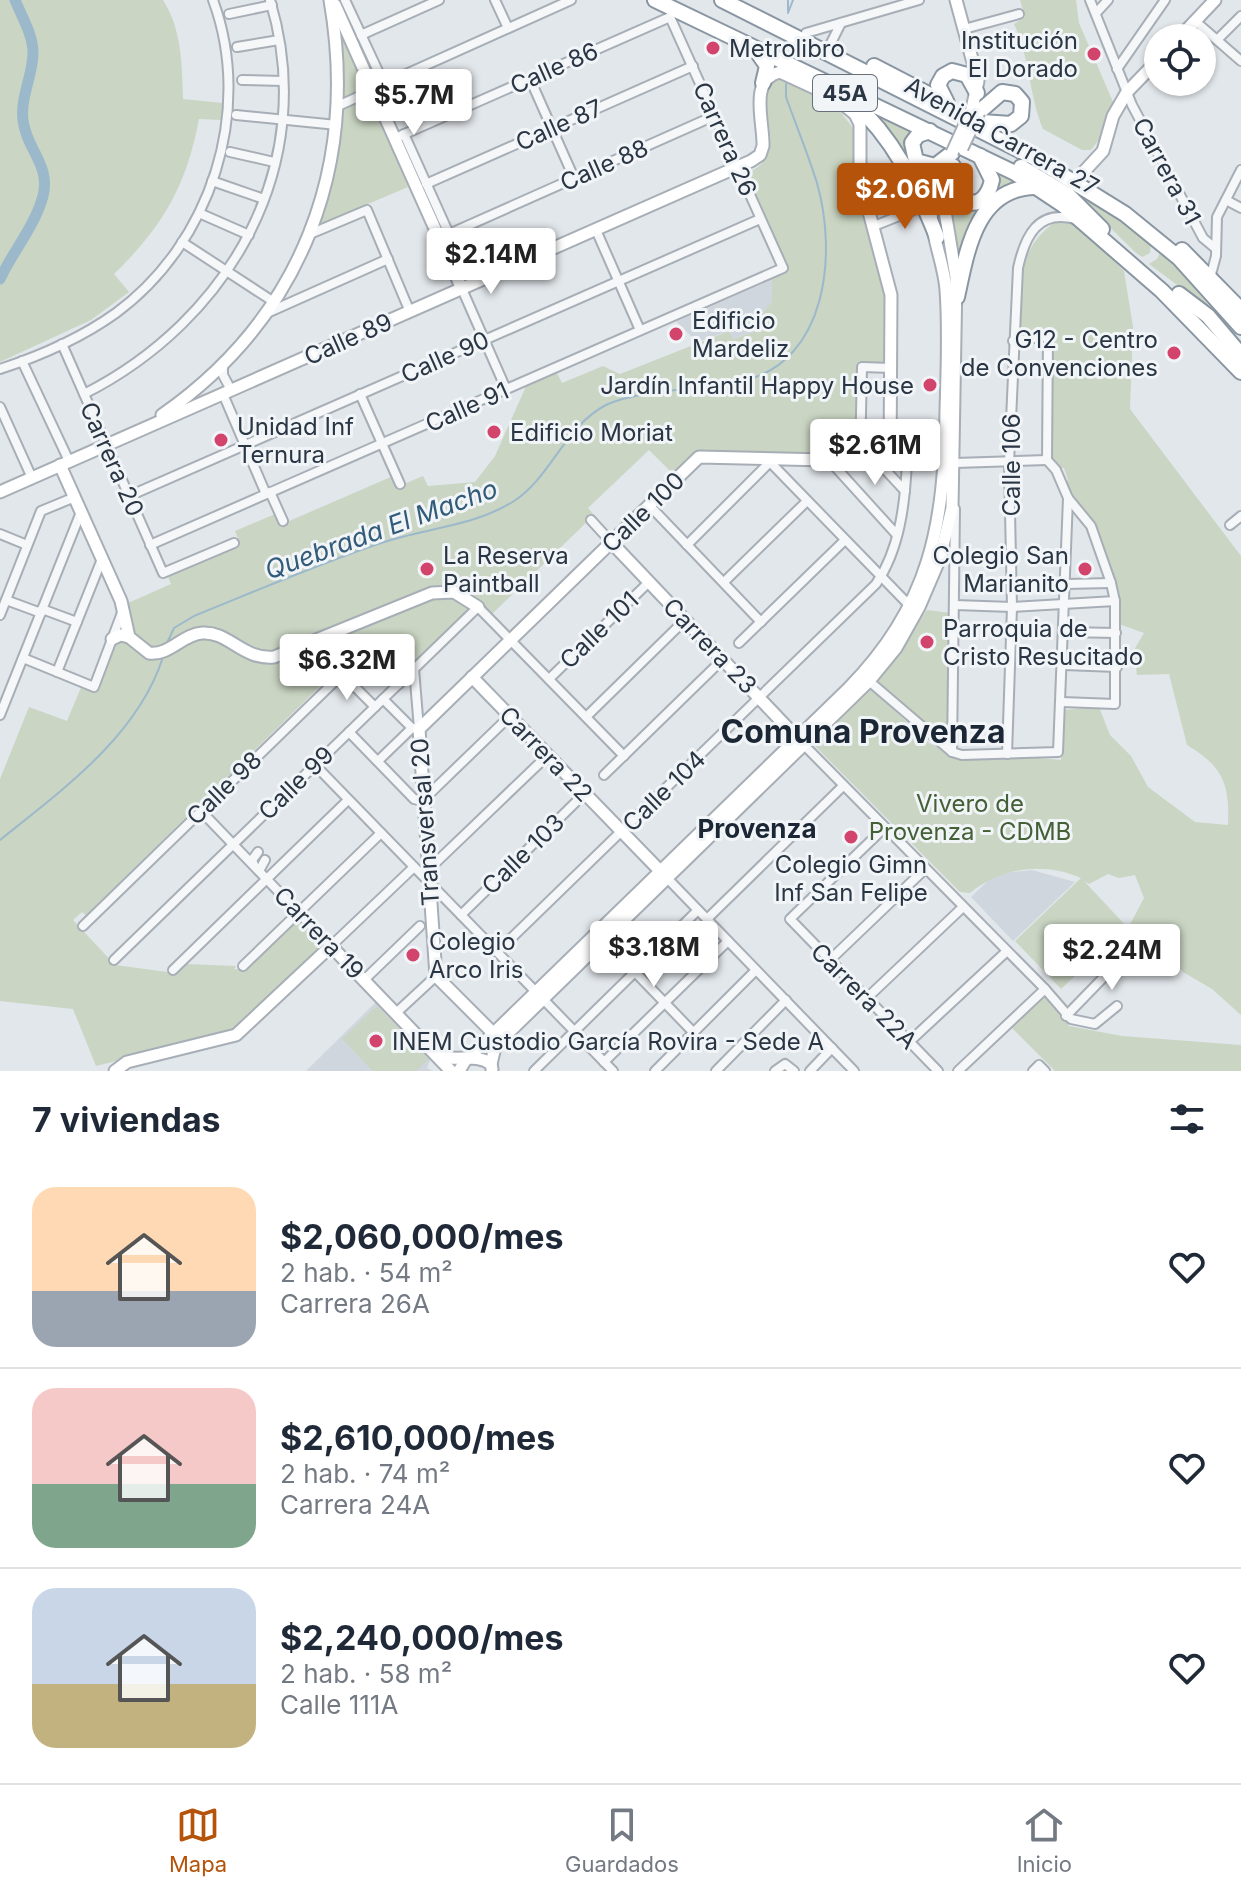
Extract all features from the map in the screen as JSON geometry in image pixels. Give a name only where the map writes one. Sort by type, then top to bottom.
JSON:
[{"type":"highway","name":"Avenida Carrera 27","points":[[655,0],[838,91],[1002,162],[1078,218],[1186,312],[1241,371]]},
{"type":"highway","name":"45A","points":[[722,0],[1033,157],[1125,214],[1179,258],[1241,327]]},
{"type":"highway","name":"Avenida Carrera 27","points":[[737,0],[947,103],[978,114],[1135,211],[1195,263],[1241,310]]},
{"type":"highway","name":"45A","points":[[670,9],[1002,162],[1028,171],[1079,204],[1126,254],[1208,316],[1241,355]]},
{"type":"highway","points":[[754,51],[767,66],[763,83]]},
{"type":"highway","points":[[947,103],[940,96],[938,85],[943,76],[952,71],[967,75],[977,93]]},
{"type":"highway","points":[[838,91],[860,109],[888,140],[907,169],[937,237]]},
{"type":"highway","points":[[930,131],[918,135],[912,143],[916,161],[935,166],[954,158],[953,187],[958,196],[969,202],[988,192],[992,180],[980,155]]},
{"type":"highway","points":[[957,297],[972,238],[988,208],[1008,192],[1035,187]]},
{"type":"highway","points":[[1208,316],[1241,371]]},
{"type":"street","points":[[0,369],[62,344],[123,307],[163,268],[199,213],[223,141],[228,96],[225,49],[213,0]]},
{"type":"street","points":[[331,0],[338,22],[378,87]]},
{"type":"street","points":[[345,0],[361,35],[378,87],[506,389]]},
{"type":"street","points":[[361,35],[439,0]]},
{"type":"street","points":[[495,0],[508,28]]},
{"type":"street","points":[[338,106],[571,0]]},
{"type":"street","points":[[806,33],[919,0]]},
{"type":"street","points":[[952,752],[955,490],[950,462],[947,306],[931,214],[933,194],[978,114],[984,89],[956,0]]},
{"type":"street","name":"Carrera 31","points":[[1090,0],[1127,92],[1203,238],[1215,248]]},
{"type":"street","points":[[1096,13],[1108,0]]},
{"type":"street","points":[[1117,69],[1165,0]]},
{"type":"street","points":[[84,394],[126,371],[169,339],[204,303],[228,272],[249,235],[264,199],[281,120],[283,81],[279,40],[271,2],[229,14]]},
{"type":"street","points":[[1192,24],[1209,2]]},
{"type":"street","name":"Carrera 26","points":[[670,9],[714,116],[783,268]]},
{"type":"street","name":"Calle 86","points":[[399,136],[530,79],[670,9]]},
{"type":"street","points":[[964,29],[1019,14]]},
{"type":"street","points":[[1217,40],[1241,16]]},
{"type":"street","points":[[1195,21],[1241,60]]},
{"type":"street","points":[[126,436],[177,404],[223,364],[270,308],[310,234],[328,178],[337,125],[338,22]]},
{"type":"street","points":[[830,45],[841,23]]},
{"type":"street","points":[[237,47],[279,40]]},
{"type":"street","points":[[974,62],[978,114]]},
{"type":"street","name":"Calle 87","points":[[426,184],[693,66]]},
{"type":"street","points":[[763,83],[776,72],[788,74],[834,97],[855,114],[861,128],[860,178],[890,286],[892,368],[884,462],[905,491]]},
{"type":"street","points":[[1079,177],[1103,151],[1113,116],[1127,92],[1144,74]]},
{"type":"street","points":[[530,79],[574,178]]},
{"type":"street","points":[[242,80],[283,81]]},
{"type":"street","name":"Calle 89","points":[[0,492],[756,158],[762,150],[760,96],[763,83]]},
{"type":"street","points":[[236,115],[337,125]]},
{"type":"street","name":"Calle 88","points":[[426,184],[449,234],[714,116]]},
{"type":"street","points":[[399,136],[426,184]]},
{"type":"street","points":[[230,152],[274,162]]},
{"type":"street","points":[[801,742],[876,659],[909,605],[936,533],[950,462],[957,297],[955,262],[942,193],[954,158]]},
{"type":"street","points":[[1215,248],[1217,217],[1241,170]]},
{"type":"street","points":[[212,181],[264,199]]},
{"type":"street","points":[[1226,200],[1241,208]]},
{"type":"street","points":[[874,226],[924,206]]},
{"type":"street","points":[[310,234],[367,210],[410,312]]},
{"type":"street","points":[[199,213],[249,235]]},
{"type":"street","name":"Calle 106","points":[[1007,754],[1012,607],[1009,463],[1015,292],[1024,244],[1037,227],[1051,216],[1078,218]]},
{"type":"street","name":"Calle 90","points":[[129,496],[760,219]]},
{"type":"street","points":[[596,230],[640,330]]},
{"type":"street","points":[[182,242],[228,272],[270,308]]},
{"type":"street","name":"Carrera 31","points":[[1195,263],[1210,261],[1215,248]]},
{"type":"street","name":"Carrera 31","points":[[1210,279],[1215,248]]},
{"type":"street","points":[[270,308],[388,259]]},
{"type":"street","name":"Calle 91","points":[[150,545],[783,268]]},
{"type":"street","points":[[1013,341],[1048,336],[1047,460],[1056,470],[1068,498],[1091,526],[1115,601],[1115,704],[1062,702]]},
{"type":"street","name":"Carrera 20","points":[[62,344],[163,573],[234,543]]},
{"type":"street","points":[[22,361],[123,609],[129,637],[141,650],[165,650],[205,633],[222,637],[246,654],[274,657],[432,593],[454,592],[478,607],[624,756]]},
{"type":"street","points":[[223,364],[227,392],[245,445],[283,521]]},
{"type":"street","points":[[860,461],[862,367],[892,368]]},
{"type":"street","points":[[360,394],[400,484]]},
{"type":"street","points":[[0,407],[32,478]]},
{"type":"street","name":"Calle 100","points":[[378,761],[472,677],[699,457],[769,460]]},
{"type":"street","points":[[687,545],[769,460],[1009,463],[1047,460]]},
{"type":"street","points":[[769,460],[909,605]]},
{"type":"street","points":[[829,460],[897,535]]},
{"type":"street","name":"Calle 104","points":[[497,952],[881,577],[897,535],[907,462]]},
{"type":"street","points":[[436,1055],[450,1060],[480,1058],[492,1068],[499,1042],[539,996],[801,742],[869,681],[896,648],[928,587],[945,541],[955,490]]},
{"type":"street","points":[[0,615],[41,511],[75,497]]},
{"type":"street","points":[[869,681],[952,752],[962,755],[1058,752],[1064,665],[1068,498]]},
{"type":"street","points":[[724,582],[807,501]]},
{"type":"street","points":[[649,505],[761,622]]},
{"type":"street","points":[[0,715],[81,511]]},
{"type":"street","points":[[1230,525],[1241,516]]},
{"type":"street","points":[[591,520],[611,542]]},
{"type":"street","points":[[0,534],[27,545]]},
{"type":"street","points":[[739,643],[845,540]]},
{"type":"street","name":"Carrera 23","points":[[611,542],[883,829],[1045,989],[1066,1016]]},
{"type":"street","points":[[57,672],[102,559]]},
{"type":"street","name":"Calle 101","points":[[549,679],[649,582]]},
{"type":"street","points":[[1066,584],[1111,583]]},
{"type":"street","points":[[6,600],[77,622]]},
{"type":"street","points":[[955,605],[1012,607],[1115,601]]},
{"type":"street","name":"Calle 99","points":[[114,960],[478,607]]},
{"type":"street","points":[[23,658],[94,687],[123,609]]},
{"type":"street","points":[[586,717],[685,620]]},
{"type":"street","points":[[1065,632],[1116,633]]},
{"type":"street","points":[[112,639],[129,637]]},
{"type":"street","name":"Calle 98","points":[[83,926],[366,651],[399,684]]},
{"type":"street","points":[[604,775],[723,659]]},
{"type":"street","points":[[1064,665],[1117,667]]},
{"type":"street","name":"Transversal 20","points":[[414,669],[436,976]]},
{"type":"street","points":[[342,674],[375,707]]},
{"type":"street","name":"Carrera 22","points":[[472,677],[854,1071]]},
{"type":"street","points":[[0,683],[11,687]]},
{"type":"street","points":[[383,699],[416,728]]},
{"type":"street","points":[[349,732],[414,799],[424,801],[510,716]]},
{"type":"street","points":[[428,876],[548,755]]},
{"type":"street","points":[[315,765],[414,867],[428,876],[461,915],[613,1071]]},
{"type":"street","points":[[707,919],[843,786]]},
{"type":"street","name":"Calle 103","points":[[461,915],[585,793]]},
{"type":"street","points":[[173,970],[348,800]]},
{"type":"street","name":"Carrera 19","points":[[201,811],[451,1071]]},
{"type":"street","name":"Carrera 22A","points":[[883,829],[794,912],[791,921],[938,1071]]},
{"type":"street","points":[[243,966],[381,833]]},
{"type":"street","points":[[258,852],[252,860],[256,868],[265,860]]},
{"type":"street","points":[[115,1071],[127,1062],[239,1033],[414,867]]},
{"type":"street","points":[[830,960],[925,869]]},
{"type":"street","points":[[459,1071],[493,1033],[604,940],[664,875]]},
{"type":"street","points":[[867,998],[963,907]]},
{"type":"street","points":[[534,1071],[698,910]]},
{"type":"street","points":[[364,980],[420,926]]},
{"type":"street","points":[[604,940],[694,1033]]},
{"type":"street","points":[[604,1062],[728,941]]},
{"type":"street","points":[[1117,1006],[1095,1024],[1066,1016],[1134,946]]},
{"type":"street","points":[[909,1042],[1007,951]]},
{"type":"street","points":[[655,1071],[756,970]]},
{"type":"street","points":[[396,1013],[436,976],[493,1033]]},
{"type":"street","points":[[958,1071],[1045,989]]},
{"type":"street","points":[[716,1071],[786,1000]]},
{"type":"street","points":[[810,1071],[832,1048]]},
{"type":"street","points":[[126,1071],[148,1057]]},
{"type":"street","points":[[775,1071],[785,1064],[794,1071]]},
{"type":"shaded area","points":[[772,277],[772,302],[765,328],[732,339],[729,331],[697,342],[675,320]]},
{"type":"shaded area","points":[[1032,870],[1075,882],[1013,941],[971,897],[995,874]]},
{"type":"shaded area","name":"INEM Custodio García Rovira - Sede A","points":[[377,1001],[431,1058],[427,1068],[433,1071],[306,1071]]},
{"type":"green space","points":[[0,0],[163,0],[177,36],[183,99],[223,103],[222,120],[199,119],[187,165],[170,204],[146,239],[114,274],[129,292],[91,320],[0,362]]},
{"type":"green space","points":[[1020,0],[1076,0],[1079,23],[1113,102],[1100,138],[1091,150],[1082,150],[1043,129],[1014,24],[1025,17]]},
{"type":"green space","points":[[339,24],[408,187],[321,224],[341,118]]},
{"type":"green space","points":[[778,78],[834,104],[854,129],[855,183],[884,286],[888,365],[860,365],[856,457],[699,451],[674,475],[649,450],[588,508],[594,515],[491,615],[479,602],[401,678],[364,643],[86,915],[82,912],[73,920],[115,965],[175,973],[185,964],[236,966],[234,969],[244,970],[297,918],[323,945],[236,1031],[96,1066],[73,1009],[0,1001],[0,779],[29,707],[67,721],[82,685],[96,690],[128,603],[171,584],[167,574],[240,543],[235,531],[275,514],[280,525],[393,476],[397,487],[423,476],[428,486],[475,482],[495,456],[527,384],[556,371],[562,383],[603,366],[620,374],[729,331],[733,339],[765,328],[761,315],[772,302],[772,277],[787,269],[746,174],[761,164],[769,152],[766,100],[769,88]]},
{"type":"green space","points":[[864,106],[912,133],[904,147],[907,160],[923,171],[936,170],[927,201]]},
{"type":"green space","points":[[997,170],[1020,184],[1002,191],[960,261],[949,188],[955,201],[964,205],[991,197],[998,184]]},
{"type":"green space","points":[[1075,193],[1117,216],[1151,242],[1150,253],[1142,257],[1135,252]]},
{"type":"green space","name":"Vivero de Provenza - CDMB","points":[[1057,221],[1075,224],[1124,271],[1133,327],[1130,409],[1241,556],[1241,1015],[1212,989],[1183,972],[1162,949],[1146,946],[1140,949],[1125,934],[1144,898],[1135,875],[1119,878],[1108,874],[1089,884],[1084,881],[1127,927],[1061,989],[1015,941],[1081,878],[1052,870],[1023,870],[995,877],[970,893],[960,892],[814,745],[871,688],[929,743],[958,757],[1013,756],[1061,760],[1063,710],[1099,707],[1110,735],[1131,756],[1148,787],[1195,822],[1228,825],[1228,799],[1222,778],[1209,761],[1187,745],[1169,674],[1137,675],[1134,650],[1144,633],[1119,624],[1110,574],[1098,537],[1065,484],[1068,480],[1064,468],[1058,468],[1049,458],[1049,335],[1017,338],[1020,288],[1026,258],[1043,232]]},
{"type":"green space","points":[[1161,251],[1216,314],[1149,264],[1157,259]]},
{"type":"green space","points":[[927,610],[951,613],[949,749],[876,681]]},
{"type":"green space","points":[[1046,995],[1069,1026],[1122,1036],[1241,1045],[1241,1071],[1055,1071],[1012,1028]]},
{"type":"green space","name":"INEM Custodio García Rovira - Sede A","points":[[377,1006],[429,1059],[416,1071],[373,1071],[342,1039]]},
{"type":"waterway","points":[[0,279],[35,218],[45,185],[23,120],[33,46],[15,0]]},
{"type":"waterway","name":"Quebrada El Macho","points":[[788,0],[788,11]]},
{"type":"waterway","name":"Quebrada El Macho","points":[[788,13],[793,0]]},
{"type":"waterway","name":"Quebrada El Macho","points":[[167,643],[174,628],[194,616],[287,578],[381,543],[466,522],[498,510],[527,491],[580,425],[606,405],[636,396],[743,381],[771,370],[793,351],[809,328],[819,301],[825,271],[826,241],[817,183],[786,97],[786,84]]},
{"type":"waterway","name":"Quebrada El Macho","points":[[0,840],[72,781],[117,736],[136,712],[163,657]]},
{"type":"place","name":"Metrolibro","points":[[713,48]]},
{"type":"place","name":"Institución El Dorado","points":[[1094,54]]},
{"type":"place","name":"Edificio Mardeliz","points":[[676,334]]},
{"type":"place","name":"G12 - Centro de Convenciones","points":[[1174,353]]},
{"type":"place","name":"Jardín Infantil Happy House","points":[[930,385]]},
{"type":"place","name":"Edificio Moriat","points":[[494,432]]},
{"type":"place","name":"Unidad Inf Ternura","points":[[221,440]]},
{"type":"place","name":"La Reserva Paintball","points":[[427,569]]},
{"type":"place","name":"Colegio San Marianito","points":[[1085,569]]},
{"type":"place","name":"Parroquia de Cristo Resucitado","points":[[927,642]]},
{"type":"place","name":"Colegio Gimn Inf San Felipe","points":[[851,837]]},
{"type":"place","name":"Colegio Arco Iris","points":[[413,955]]},
{"type":"place","name":"INEM Custodio García Rovira - Sede A","points":[[376,1041]]},
{"type":"district","name":"Comuna Provenza","points":[[863,731]]},
{"type":"district","name":"Provenza","points":[[757,828]]}]
